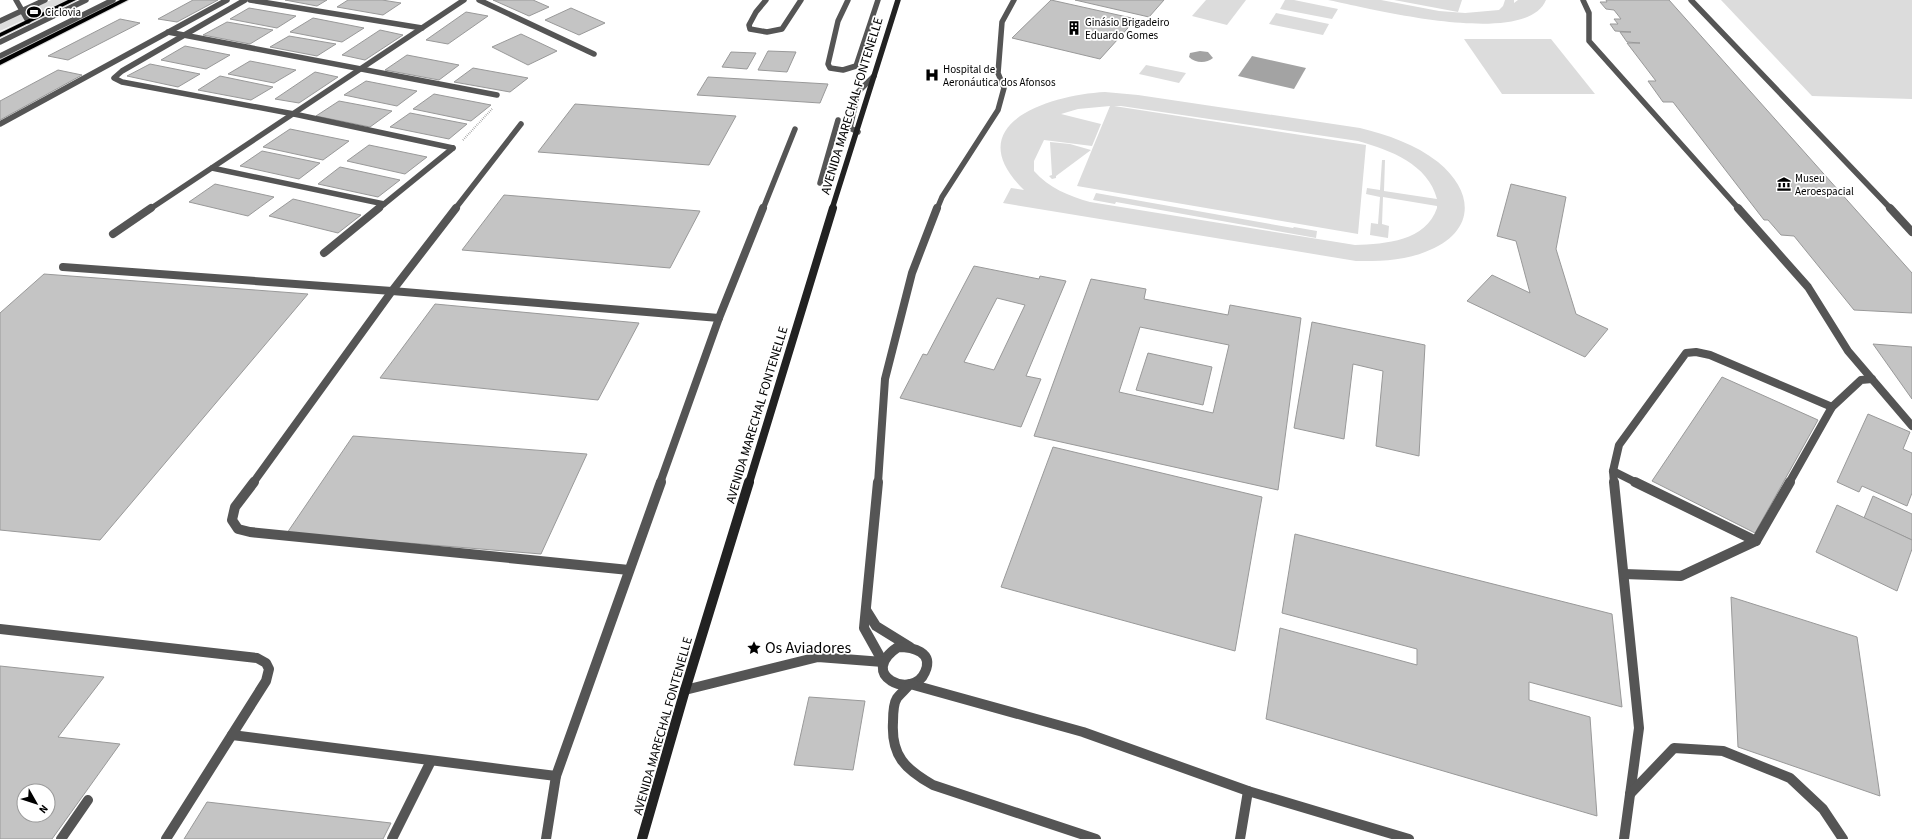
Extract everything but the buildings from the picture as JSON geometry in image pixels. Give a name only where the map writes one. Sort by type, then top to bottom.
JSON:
[{"type":"main road","points":[[0,35],[73,0]]},
{"type":"main road","points":[[0,64],[125,0]]},
{"type":"main road","name":"AVENIDA MARECHAL FONTENELLE","points":[[642,839],[685,690],[898,0]]},
{"type":"street","points":[[16,0],[28,21]]},
{"type":"street","points":[[0,21],[45,0]]},
{"type":"street","points":[[0,42],[86,0]]},
{"type":"street","points":[[0,56],[113,0]]},
{"type":"street","points":[[0,124],[227,0]]},
{"type":"street","points":[[245,0],[122,71],[114,78],[122,82],[294,114],[453,148]]},
{"type":"street","points":[[250,0],[422,28]]},
{"type":"street","points":[[112,234],[464,0]]},
{"type":"street","points":[[479,0],[594,54]]},
{"type":"street","points":[[766,0],[756,12],[749,25],[750,29],[767,32],[782,29],[801,0]]},
{"type":"street","points":[[848,0],[838,20],[828,64],[830,68],[841,70],[850,69],[856,66],[878,0]]},
{"type":"street","points":[[866,610],[876,626],[910,647],[918,650],[924,656],[927,664],[925,673],[919,680],[910,684],[901,685],[893,682],[886,676],[883,670],[883,662],[864,628],[880,465],[884,379],[912,273],[930,225],[942,197],[998,110],[1004,88],[998,73],[1002,22],[1014,0]]},
{"type":"street","points":[[1583,0],[1588,13],[1589,41],[1808,287],[1848,351],[1912,426]]},
{"type":"street","points":[[1691,0],[1912,232]]},
{"type":"street","points":[[168,32],[497,95]]},
{"type":"street","points":[[850,128],[858,92],[874,76]]},
{"type":"street","points":[[820,183],[838,120]]},
{"type":"street","points":[[521,124],[392,291],[235,507],[232,520],[238,529],[250,532],[629,570]]},
{"type":"street","points":[[836,127],[850,128],[858,132]]},
{"type":"street","points":[[546,839],[556,776],[719,318],[794,130]]},
{"type":"street","points":[[324,253],[453,148]]},
{"type":"street","points":[[212,168],[384,204]]},
{"type":"street","points":[[64,267],[392,291],[719,318]]},
{"type":"street","points":[[1624,839],[1639,728],[1613,471],[1619,445],[1686,353],[1696,352],[1710,355],[1832,407]]},
{"type":"street","points":[[1624,574],[1681,576],[1756,542],[1832,407],[1861,380],[1872,379]]},
{"type":"street","points":[[1613,471],[1756,542]]},
{"type":"street","points":[[0,629],[257,658],[266,663],[269,669],[266,681],[166,839]]},
{"type":"street","points":[[883,662],[889,653],[898,647],[910,647]]},
{"type":"street","points":[[685,690],[818,657],[883,662]]},
{"type":"street","points":[[910,684],[1084,732],[1248,791],[1410,839]]},
{"type":"street","points":[[910,684],[896,700],[892,729],[894,750],[903,763],[917,776],[933,785],[1096,839]]},
{"type":"street","points":[[232,735],[556,776]]},
{"type":"street","points":[[1630,794],[1674,748],[1723,751],[1790,778],[1823,809],[1843,839]]},
{"type":"street","points":[[392,839],[431,761]]},
{"type":"street","points":[[1240,839],[1248,791]]},
{"type":"street","points":[[61,839],[88,800]]},
{"type":"path","points":[[453,148],[473,131],[497,104],[501,98],[497,95]]},
{"type":"shaded area","name":"Ciclovia","points":[[51,0],[67,0],[0,31],[0,23]]},
{"type":"shaded area","points":[[1206,0],[1246,0],[1227,25],[1192,16]]},
{"type":"shaded area","points":[[1285,0],[1294,0],[1338,9],[1332,19],[1280,9]]},
{"type":"shaded area","points":[[1328,0],[1381,0],[1439,11],[1465,13],[1499,10],[1503,6],[1505,0],[1514,0],[1514,3],[1518,0],[1546,0],[1533,14],[1509,22],[1479,24],[1409,16]]},
{"type":"shaded area","points":[[1394,0],[1462,0],[1458,12]]},
{"type":"shaded area","points":[[1721,0],[1912,0],[1912,99],[1812,96]]},
{"type":"shaded area","points":[[1276,13],[1329,24],[1323,35],[1269,24]]},
{"type":"shaded area","points":[[1464,39],[1551,39],[1595,94],[1502,94]]},
{"type":"shaded area","points":[[1200,51],[1208,52],[1213,58],[1201,62],[1194,61],[1189,57],[1190,53]]},
{"type":"shaded area","points":[[1252,56],[1306,68],[1294,89],[1238,76]]},
{"type":"shaded area","points":[[1146,65],[1186,73],[1179,83],[1139,74]]},
{"type":"shaded area","points":[[1105,92],[1138,95],[1360,128],[1391,137],[1420,150],[1438,162],[1451,174],[1459,187],[1464,200],[1464,212],[1461,224],[1453,235],[1441,244],[1417,255],[1391,260],[1356,261],[1003,203],[1011,188],[1024,190],[1006,167],[1001,147],[1005,131],[1018,117],[1037,107],[1059,99],[1083,94]],"holes":[[[1110,106],[1077,186],[1358,234],[1366,145],[1114,106],[1121,106],[1358,141],[1395,154],[1406,160],[1425,176],[1437,199],[1384,191],[1385,160],[1382,160],[1380,190],[1367,188],[1366,194],[1380,197],[1378,224],[1371,223],[1370,235],[1388,238],[1389,226],[1382,224],[1383,197],[1437,206],[1437,208],[1432,219],[1424,228],[1414,234],[1392,242],[1355,245],[1090,202],[1060,191],[1046,182],[1034,171],[1034,161],[1044,140],[1092,146],[1101,124],[1061,114],[1078,109]]]},
{"type":"shaded area","points":[[1050,142],[1070,144],[1091,150],[1056,176],[1056,178],[1052,179],[1049,176],[1052,175]]},
{"type":"shaded area","points":[[1096,193],[1317,231],[1316,238],[1116,202],[1115,204],[1093,200]]},
{"type":"place","name":"Ciclovia","points":[[34,12]]},
{"type":"place","name":"Ginásio Brigadeiro Eduardo Gomes","points":[[1074,28]]},
{"type":"place","name":"Hospital de Aeronáutica dos Afonsos","points":[[932,75]]},
{"type":"place","name":"Museu Aeroespacial","points":[[1784,184]]},
{"type":"place","name":"Os Aviadores","points":[[754,648]]}]
